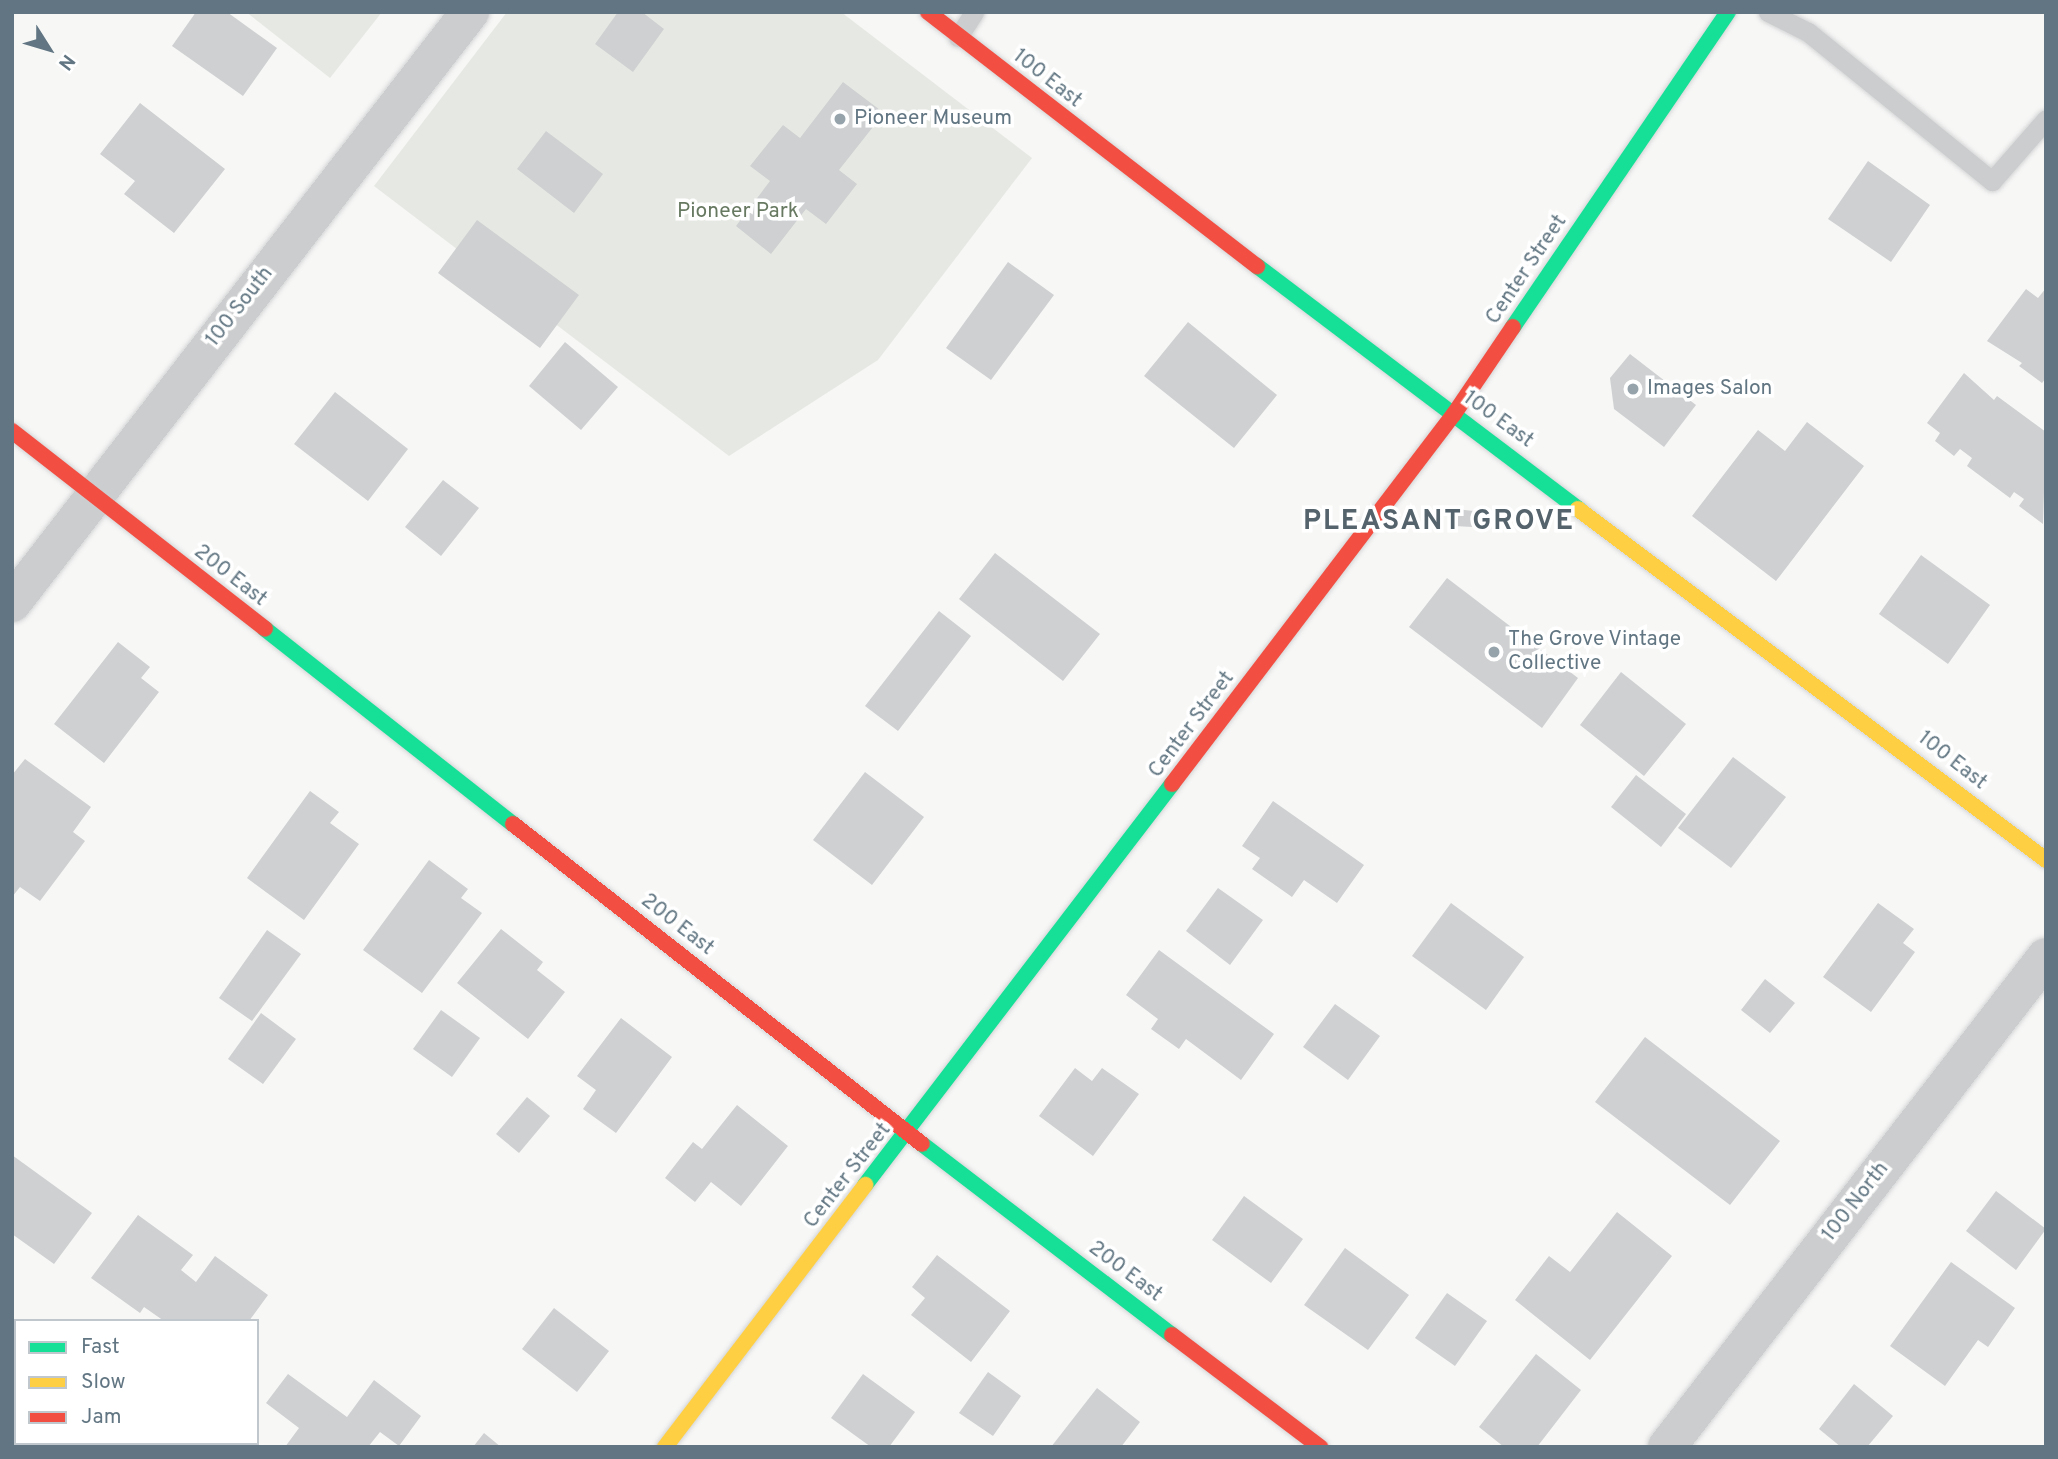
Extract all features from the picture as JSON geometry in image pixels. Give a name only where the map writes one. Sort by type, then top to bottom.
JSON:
[{"type":"street","name":"100 South","points":[[12,603],[470,12]]},
{"type":"street","name":"100 East","points":[[928,12],[1454,414],[2046,860]]},
{"type":"street","name":"Center Street","points":[[665,1447],[908,1133],[1454,414],[1728,12]]},
{"type":"street","name":"200 East","points":[[12,430],[908,1133],[1320,1447]]},
{"type":"street","name":"100 North","points":[[1667,1447],[2046,957]]},
{"type":"lane","points":[[958,37],[974,12]]},
{"type":"lane","points":[[1768,12],[1808,32],[1992,181],[2046,119]]},
{"type":"green space","points":[[246,12],[382,12],[330,78]]},
{"type":"green space","name":"Pioneer Park","points":[[507,12],[841,12],[1032,158],[878,360],[729,456],[374,186]]},
{"type":"building","points":[[196,12],[227,12],[277,48],[243,96],[172,46]]},
{"type":"building","points":[[618,12],[642,12],[664,29],[633,72],[595,44]]},
{"type":"building","points":[[843,82],[884,113],[839,170],[857,184],[826,224],[806,209],[771,254],[736,226],[770,181],[750,166],[783,125],[800,138]]},
{"type":"building","points":[[140,103],[225,169],[174,233],[124,194],[135,181],[100,154]]},
{"type":"building","points":[[546,131],[603,174],[574,213],[517,169]]},
{"type":"building","points":[[1868,161],[1930,205],[1891,262],[1828,219]]},
{"type":"building","points":[[477,220],[579,295],[540,348],[438,273]]},
{"type":"building","points":[[1008,262],[1054,295],[991,380],[946,348]]},
{"type":"building","points":[[2046,288],[2046,378],[2042,383],[2019,366],[2022,363],[1987,341],[2026,289],[2038,298]]},
{"type":"building","points":[[1188,322],[1277,395],[1234,448],[1144,376]]},
{"type":"building","points":[[565,342],[618,387],[581,430],[529,386]]},
{"type":"building","points":[[1630,354],[1696,405],[1664,447],[1614,409],[1610,378]]},
{"type":"building","points":[[1964,373],[1994,400],[1997,396],[2046,432],[2043,524],[2019,506],[2024,499],[2014,492],[2010,498],[1967,466],[1972,458],[1960,449],[1954,456],[1935,441],[1940,433],[1927,423]]},
{"type":"building","points":[[335,392],[408,449],[368,501],[294,444]]},
{"type":"building","points":[[1807,422],[1864,466],[1776,581],[1692,516],[1758,430],[1785,451]]},
{"type":"building","points":[[443,480],[479,508],[441,556],[405,527]]},
{"type":"building","points":[[1455,509],[1474,511],[1473,527],[1454,526]]},
{"type":"building","points":[[995,553],[1100,634],[1063,681],[959,599]]},
{"type":"building","points":[[1921,555],[1990,605],[1948,664],[1879,614]]},
{"type":"building","name":"The Grove Vintage Collective","points":[[1447,578],[1578,678],[1542,728],[1409,627]]},
{"type":"building","points":[[939,611],[971,636],[898,731],[865,706]]},
{"type":"building","points":[[118,642],[150,667],[141,678],[159,692],[104,763],[54,724]]},
{"type":"building","points":[[1621,672],[1686,724],[1644,776],[1580,725]]},
{"type":"building","points":[[1733,757],[1786,797],[1731,868],[1678,828]]},
{"type":"building","points":[[25,759],[91,807],[73,832],[85,841],[40,901],[20,887],[12,897],[12,775]]},
{"type":"building","points":[[865,772],[924,817],[872,885],[813,840]]},
{"type":"building","points":[[1636,775],[1686,814],[1661,847],[1611,807]]},
{"type":"building","points":[[310,791],[339,812],[330,823],[359,844],[304,920],[247,878]]},
{"type":"building","points":[[1273,801],[1364,865],[1337,903],[1304,880],[1292,897],[1252,869],[1260,858],[1242,846]]},
{"type":"building","points":[[429,860],[468,889],[461,898],[482,913],[422,993],[363,950]]},
{"type":"building","points":[[1218,888],[1263,920],[1230,965],[1186,931]]},
{"type":"building","points":[[1451,903],[1524,957],[1486,1010],[1412,956]]},
{"type":"building","points":[[1878,903],[1914,929],[1903,943],[1915,952],[1871,1012],[1823,977]]},
{"type":"building","points":[[501,929],[543,962],[537,970],[565,992],[528,1039],[457,983]]},
{"type":"building","points":[[267,930],[301,954],[252,1021],[219,998]]},
{"type":"building","points":[[1159,950],[1274,1034],[1241,1080],[1186,1039],[1179,1049],[1151,1029],[1158,1019],[1126,995]]},
{"type":"building","points":[[1765,979],[1795,1003],[1770,1033],[1741,1010]]},
{"type":"building","points":[[1335,1004],[1380,1036],[1348,1080],[1303,1047]]},
{"type":"building","points":[[441,1010],[480,1038],[452,1077],[413,1049]]},
{"type":"building","points":[[261,1013],[296,1039],[263,1084],[228,1059]]},
{"type":"building","points":[[621,1018],[672,1057],[616,1133],[583,1109],[596,1090],[577,1076]]},
{"type":"building","points":[[1645,1037],[1780,1141],[1730,1205],[1595,1102]]},
{"type":"building","points":[[1075,1068],[1092,1081],[1102,1068],[1139,1094],[1093,1156],[1039,1116]]},
{"type":"building","points":[[527,1097],[550,1116],[519,1153],[496,1134]]},
{"type":"building","points":[[737,1105],[788,1146],[741,1206],[711,1182],[695,1202],[665,1178],[693,1142],[702,1149]]},
{"type":"building","points":[[12,1155],[92,1213],[54,1264],[12,1234]]},
{"type":"building","points":[[1996,1191],[2046,1229],[2016,1270],[1966,1231]]},
{"type":"building","points":[[1244,1196],[1303,1239],[1271,1283],[1212,1240]]},
{"type":"building","points":[[1617,1212],[1672,1256],[1590,1360],[1515,1300],[1549,1256],[1570,1272]]},
{"type":"building","points":[[138,1215],[193,1255],[181,1270],[196,1282],[215,1256],[268,1295],[250,1319],[161,1319],[144,1307],[140,1313],[91,1278]]},
{"type":"building","points":[[1345,1248],[1409,1295],[1368,1350],[1304,1305]]},
{"type":"building","points":[[937,1255],[1010,1311],[971,1362],[911,1315],[925,1298],[912,1287]]},
{"type":"building","points":[[1951,1262],[2015,1308],[1988,1347],[1978,1340],[1945,1386],[1890,1346]]},
{"type":"building","points":[[1447,1293],[1487,1321],[1455,1366],[1415,1338]]},
{"type":"building","points":[[554,1308],[609,1351],[577,1392],[522,1349]]},
{"type":"building","points":[[1536,1354],[1581,1390],[1537,1447],[1504,1447],[1479,1427]]},
{"type":"building","points":[[988,1372],[1021,1396],[993,1436],[959,1413]]},
{"type":"building","points":[[288,1374],[347,1417],[374,1380],[421,1416],[399,1446],[380,1432],[368,1447],[285,1447],[299,1428],[266,1403]]},
{"type":"building","points":[[863,1374],[915,1412],[889,1447],[871,1447],[831,1418]]},
{"type":"building","points":[[1854,1384],[1893,1416],[1867,1447],[1841,1447],[1819,1429]]},
{"type":"building","points":[[1097,1388],[1140,1422],[1121,1447],[1051,1447]]},
{"type":"building","points":[[484,1433],[501,1447],[473,1447]]},
{"type":"traffic: fast","points":[[1513,327],[1728,12]]},
{"type":"traffic: fast","points":[[1257,266],[1578,509]]},
{"type":"traffic: fast","points":[[265,629],[513,824]]},
{"type":"traffic: fast","points":[[865,1185],[1172,784]]},
{"type":"traffic: fast","points":[[922,1144],[1172,1335]]},
{"type":"traffic: slow","points":[[1578,509],[2046,860]]},
{"type":"traffic: slow","points":[[665,1447],[865,1185]]},
{"type":"traffic: jam","points":[[928,12],[1257,266]]},
{"type":"traffic: jam","points":[[1172,784],[1454,414],[1513,327]]},
{"type":"traffic: jam","points":[[12,431],[265,629]]},
{"type":"traffic: jam","points":[[513,824],[922,1144]]},
{"type":"traffic: jam","points":[[1172,1335],[1320,1447]]},
{"type":"place","name":"Pioneer Museum","points":[[840,119]]},
{"type":"place","name":"Images Salon","points":[[1633,389]]},
{"type":"place","name":"The Grove Vintage Collective","points":[[1494,652]]},
{"type":"district","name":"PLEASANT GROVE","points":[[1439,522]]}]
